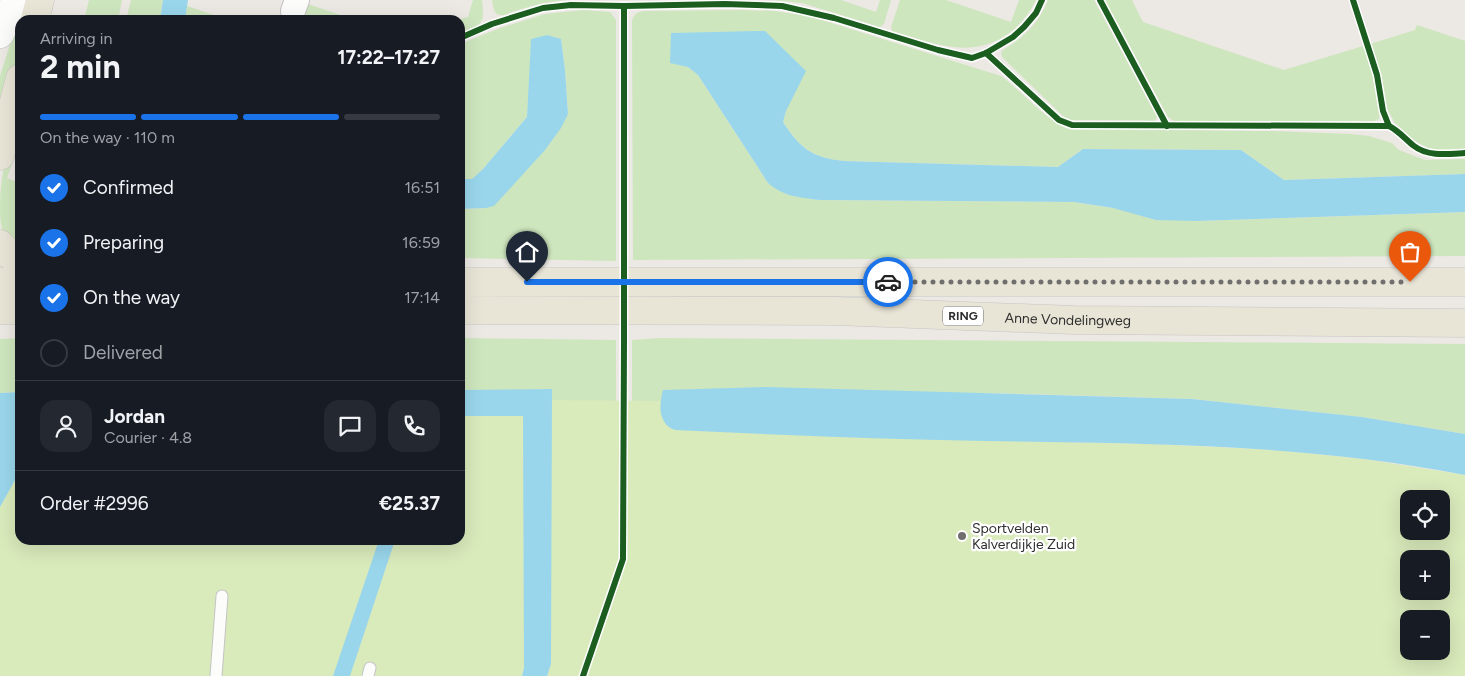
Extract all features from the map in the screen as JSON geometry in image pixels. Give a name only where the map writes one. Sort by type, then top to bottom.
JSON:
[{"type":"main road","points":[[0,34],[16,0]]},
{"type":"main road","points":[[36,15],[40,0]]},
{"type":"main road","points":[[0,156],[15,98]]},
{"type":"main road","points":[[0,244],[15,258]]},
{"type":"main road","points":[[0,282],[15,282]]},
{"type":"main road","points":[[465,282],[1465,282]]},
{"type":"main road","points":[[0,310],[15,310]]},
{"type":"main road","name":"Anne Vondelingweg","points":[[465,310],[826,311],[1074,320],[1465,323]]},
{"type":"lane","points":[[216,676],[222,596]]},
{"type":"green space","points":[[89,0],[122,0],[119,15],[85,15]]},
{"type":"green space","points":[[131,0],[163,0],[161,15],[127,15]]},
{"type":"green space","points":[[473,0],[482,0],[482,19],[473,28],[465,31],[465,18],[468,17]]},
{"type":"green space","points":[[492,0],[566,0],[539,4],[501,15],[497,14],[493,8]]},
{"type":"green space","points":[[773,0],[841,0],[876,12],[880,0],[891,0],[884,24],[880,27],[802,3]]},
{"type":"green space","points":[[900,0],[946,0],[1011,22],[1019,0],[1036,0],[1022,21],[1003,37],[990,44],[962,48],[934,44],[892,31],[891,27]]},
{"type":"green space","points":[[1048,0],[1094,0],[1157,117],[1155,121],[1066,119],[1002,57],[1001,53],[1003,50],[1024,35],[1035,23]]},
{"type":"green space","points":[[1105,0],[1132,0],[1143,22],[1284,70],[1363,46],[1377,93],[1380,112],[1379,119],[1374,121],[1174,121],[1168,117]]},
{"type":"green space","points":[[305,3],[340,15],[301,15]]},
{"type":"green space","points":[[187,6],[214,15],[186,15]]},
{"type":"green space","points":[[583,10],[610,12],[616,20],[616,261],[465,258],[465,209],[486,208],[568,114],[561,39],[532,39],[527,117],[483,169],[472,179],[465,179],[465,42],[500,28],[545,14]]},
{"type":"green space","points":[[644,11],[775,11],[802,15],[1001,76],[1042,112],[1068,129],[1273,131],[1351,134],[1369,136],[1392,143],[1399,150],[1425,160],[1465,159],[1465,174],[1284,180],[1241,150],[1083,149],[1058,167],[833,160],[815,154],[795,139],[783,122],[786,111],[688,67],[698,75],[768,183],[794,196],[819,200],[1074,202],[1195,221],[1465,212],[1465,256],[633,260],[632,21],[636,14]]},
{"type":"green space","points":[[1417,25],[1465,41],[1465,149],[1437,150],[1428,148],[1415,141],[1395,123],[1387,109],[1381,76],[1370,44],[1415,30]]},
{"type":"green space","points":[[15,28],[15,68],[0,123],[0,76]]},
{"type":"green space","points":[[15,122],[15,156],[7,178],[15,181],[15,244],[2,229],[0,220],[0,193]]},
{"type":"green space","points":[[15,338],[15,392],[0,393],[0,339]]},
{"type":"green space","points":[[465,338],[616,340],[616,547],[547,676],[552,390],[465,390]]},
{"type":"green space","points":[[660,338],[1465,344],[1465,434],[1362,417],[1192,399],[977,393],[832,437],[964,440],[1465,475],[1450,490],[1400,490],[1400,501],[590,676],[632,547],[632,340]]},
{"type":"green space","name":"Sportvelden Kalverdijkje Zuid","points":[[552,400],[660,401],[660,414],[832,437],[1156,444],[1277,450],[1364,459],[1465,475],[1465,676],[0,676],[0,507],[15,480],[15,545],[465,545],[465,416],[523,416]]},
{"type":"water","points":[[163,0],[188,0],[186,15],[161,15]]},
{"type":"water","points":[[765,31],[806,71],[786,111],[783,122],[801,145],[815,154],[833,160],[1058,167],[1083,149],[1241,150],[1284,180],[1465,174],[1465,212],[1195,221],[1156,220],[1113,208],[1074,202],[819,200],[792,196],[774,188],[768,183],[698,75],[688,67],[670,63],[671,33]]},
{"type":"water","points":[[547,35],[561,39],[568,114],[561,128],[545,150],[494,206],[465,209],[465,179],[472,179],[483,169],[527,117],[531,39]]},
{"type":"water","points":[[766,387],[1192,399],[1362,417],[1465,434],[1465,475],[1346,457],[1226,447],[869,438],[675,430],[665,423],[661,413],[663,390]]},
{"type":"water","points":[[552,389],[551,664],[547,676],[522,676],[524,668],[523,416],[465,416],[465,390]]},
{"type":"water","points":[[15,392],[15,480],[0,507],[0,393]]},
{"type":"water","points":[[377,545],[393,545],[350,676],[333,676]]},
{"type":"cycle path","points":[[465,36],[492,24],[543,8],[571,5],[725,4],[782,6],[834,18],[938,50],[972,58],[986,53],[1013,37],[1036,13],[1042,0]]},
{"type":"cycle path","points":[[1100,0],[1167,126]]},
{"type":"cycle path","points":[[1353,0],[1377,75],[1383,111],[1389,126]]},
{"type":"cycle path","points":[[583,676],[623,559],[624,6]]},
{"type":"cycle path","points":[[986,53],[1059,120],[1072,125],[1389,126],[1414,146],[1425,152],[1438,154],[1465,153]]},
{"type":"way so far","points":[[888,282],[1410,282]]},
{"type":"place","name":"Sportvelden Kalverdijkje Zuid","points":[[962,536]]},
{"type":"route","points":[[527,282],[888,282]]}]
